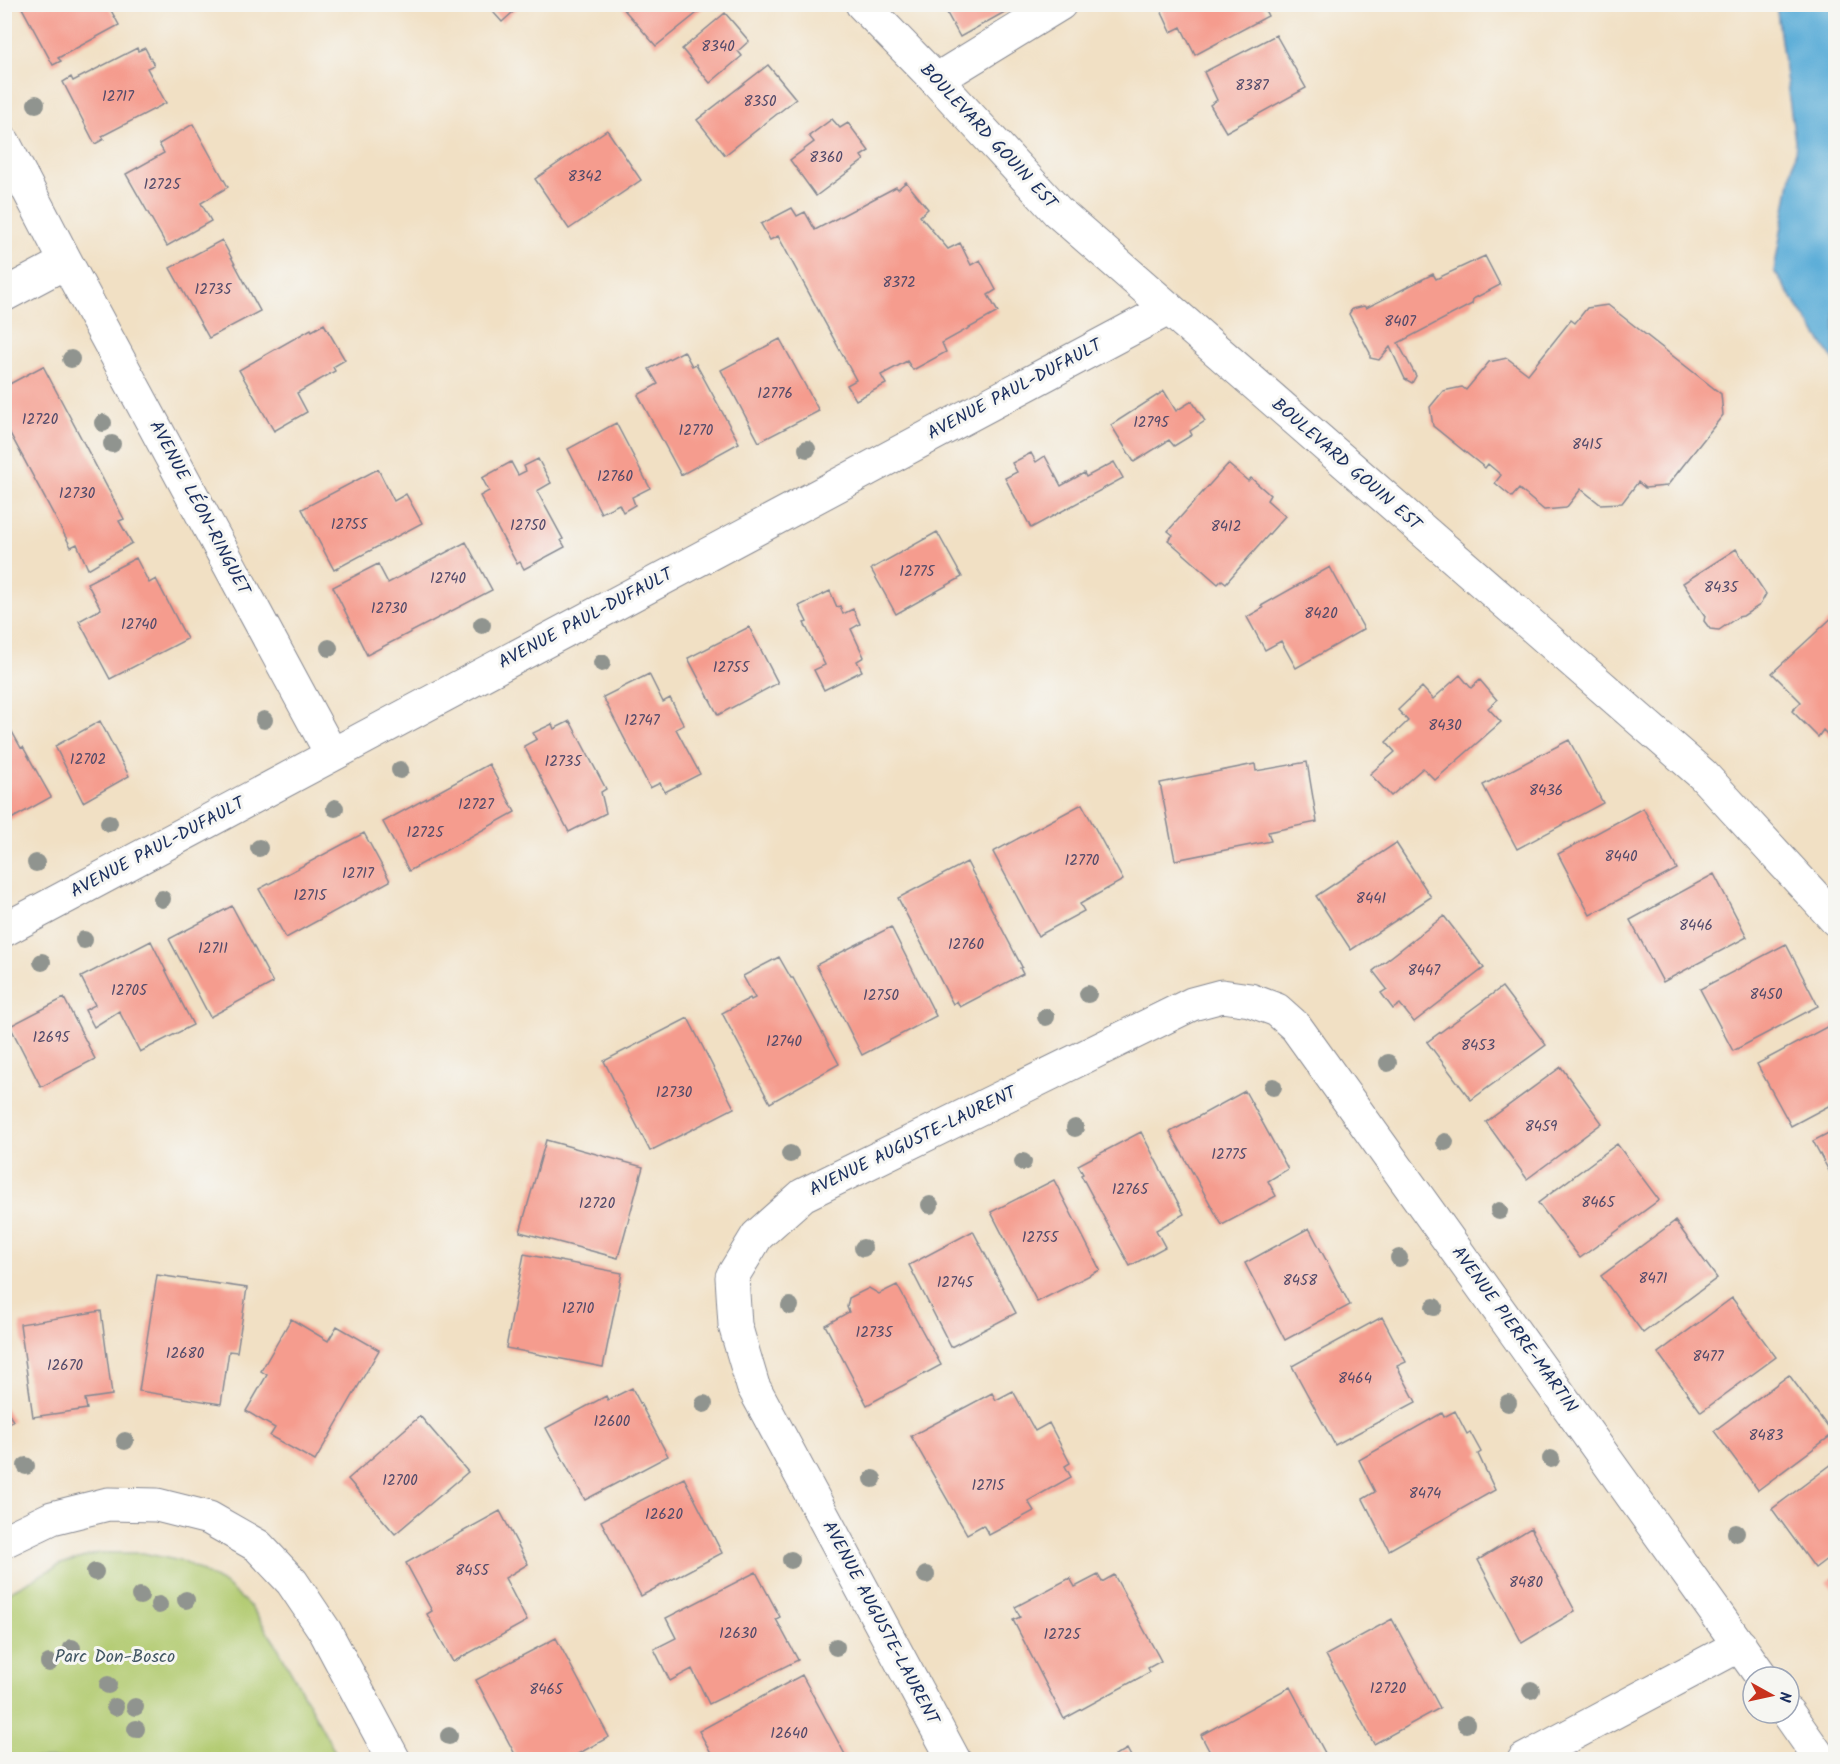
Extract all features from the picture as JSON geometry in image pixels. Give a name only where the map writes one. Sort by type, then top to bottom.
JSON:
[{"type":"street","name":"BOULEVARD GOUIN EST","points":[[862,4],[936,80],[1057,212],[1703,775],[1836,920]]},
{"type":"street","points":[[936,80],[1060,4]]},
{"type":"street","name":"AVENUE LÉON-RINGUET","points":[[4,144],[332,755]]},
{"type":"street","points":[[4,295],[66,262]]},
{"type":"street","name":"AVENUE PAUL-DUFAULT","points":[[4,930],[1168,309]]},
{"type":"street","name":"AVENUE AUGUSTE-LAURENT","points":[[954,1760],[753,1386],[735,1325],[732,1277],[757,1236],[803,1195],[1192,1004],[1222,996],[1250,1000]]},
{"type":"street","name":"AVENUE PIERRE-MARTIN","points":[[1250,1000],[1277,1010],[1296,1027],[1754,1665]]},
{"type":"street","points":[[4,1540],[52,1518],[108,1504],[157,1505],[209,1518],[258,1546],[292,1582],[325,1631],[394,1760]]},
{"type":"street","points":[[1524,1760],[1740,1645]]},
{"type":"street","points":[[1796,1725],[1821,1760]]},
{"type":"green space","name":"Parc Don-Bosco","points":[[99,1553],[143,1553],[185,1562],[225,1584],[252,1608],[277,1646],[339,1759],[5,1759],[5,1594],[61,1564]]},
{"type":"water","points":[[1776,5],[1835,5],[1835,362],[1774,271],[1796,148]]},
{"type":"building","points":[[30,4],[31,7],[36,5],[108,5],[119,25],[58,58],[61,61],[53,65],[21,6]]},
{"type":"building","points":[[486,4],[522,4],[502,22]]},
{"type":"building","points":[[942,4],[1019,4],[960,37]]},
{"type":"building","points":[[1158,4],[1262,4],[1268,16],[1195,55],[1181,27],[1171,32]]},
{"type":"building","points":[[620,5],[707,5],[656,46]]},
{"type":"building","points":[[725,13],[749,41],[738,51],[742,56],[710,83],[682,49]]},
{"type":"building","points":[[1276,35],[1306,88],[1226,132],[1210,105],[1217,100],[1204,72]]},
{"type":"building","points":[[137,48],[138,51],[145,48],[154,65],[147,68],[166,103],[102,136],[104,139],[95,144],[63,82],[71,77],[73,81]]},
{"type":"building","points":[[768,65],[796,99],[725,155],[697,120]]},
{"type":"building","points":[[832,119],[840,128],[848,123],[869,151],[861,156],[864,160],[816,196],[790,160],[814,142],[809,136]]},
{"type":"building","points":[[193,124],[228,187],[201,203],[211,221],[167,246],[126,174],[164,153],[159,144]]},
{"type":"building","points":[[607,130],[641,180],[569,229],[535,179]]},
{"type":"building","points":[[906,182],[928,209],[920,216],[948,249],[960,243],[971,265],[980,260],[996,290],[988,295],[998,312],[942,343],[946,352],[913,370],[907,361],[881,375],[886,384],[856,400],[847,385],[856,380],[778,236],[770,240],[761,224],[792,208],[797,216],[805,212],[815,230],[896,187],[898,189]]},
{"type":"building","points":[[222,240],[260,311],[209,338],[170,268]]},
{"type":"building","points":[[1485,256],[1500,285],[1473,299],[1472,304],[1398,343],[1416,376],[1412,383],[1405,379],[1390,347],[1379,360],[1370,358],[1370,353],[1349,314],[1352,309],[1364,306],[1366,308],[1433,274],[1436,279]]},
{"type":"building","points":[[1608,305],[1721,394],[1723,415],[1667,486],[1645,488],[1638,482],[1622,503],[1600,504],[1581,489],[1566,508],[1544,510],[1519,489],[1512,497],[1495,483],[1501,475],[1488,464],[1485,468],[1433,426],[1430,407],[1443,391],[1462,387],[1466,390],[1489,362],[1507,358],[1528,374],[1571,320],[1575,323],[1587,308]]},
{"type":"building","points":[[324,324],[345,360],[333,367],[335,371],[297,393],[307,412],[274,431],[239,370]]},
{"type":"building","points":[[780,339],[819,411],[759,442],[721,370]]},
{"type":"building","points":[[684,351],[692,366],[696,364],[739,443],[681,475],[638,395],[658,384],[649,369]]},
{"type":"building","points":[[43,366],[124,519],[119,521],[132,543],[88,569],[77,544],[71,547],[4,422],[4,387]]},
{"type":"building","points":[[1164,391],[1176,411],[1192,401],[1205,421],[1190,431],[1192,435],[1174,446],[1169,440],[1134,462],[1111,425]]},
{"type":"building","points":[[616,423],[650,488],[632,497],[635,505],[623,512],[619,504],[601,513],[568,449]]},
{"type":"building","points":[[1031,453],[1036,462],[1045,456],[1061,486],[1084,473],[1086,477],[1114,462],[1123,478],[1031,528],[1005,478],[1017,472],[1012,463]]},
{"type":"building","points":[[538,459],[551,483],[537,491],[565,547],[524,569],[520,562],[517,564],[480,496],[489,491],[482,478],[511,462],[518,475],[526,471],[524,466]]},
{"type":"building","points":[[1228,464],[1248,481],[1251,478],[1270,495],[1267,500],[1285,516],[1226,583],[1222,580],[1218,584],[1168,540],[1173,535],[1168,531]]},
{"type":"building","points":[[378,469],[394,501],[406,494],[422,523],[334,570],[302,509]]},
{"type":"building","points":[[937,532],[962,577],[896,614],[871,569]]},
{"type":"building","points":[[466,542],[492,590],[367,655],[333,587],[378,564],[388,583]]},
{"type":"building","points":[[1736,549],[1766,594],[1760,605],[1743,616],[1719,630],[1710,629],[1704,621],[1705,616],[1683,583]]},
{"type":"building","points":[[136,558],[149,583],[156,579],[187,639],[110,679],[79,621],[101,609],[87,583]]},
{"type":"building","points":[[1330,567],[1364,629],[1296,668],[1281,641],[1265,650],[1247,617],[1263,608],[1261,606]]},
{"type":"building","points":[[830,591],[843,614],[853,609],[860,624],[851,629],[864,657],[857,661],[862,671],[824,690],[814,670],[825,665],[804,623],[807,622],[799,606]]},
{"type":"building","points":[[1836,614],[1836,743],[1823,730],[1818,737],[1792,711],[1801,702],[1772,673]]},
{"type":"building","points":[[749,627],[778,683],[718,715],[688,658]]},
{"type":"building","points":[[649,674],[663,702],[670,698],[684,725],[676,729],[700,774],[665,792],[660,783],[650,788],[603,697]]},
{"type":"building","points":[[1460,675],[1471,688],[1480,680],[1497,700],[1488,708],[1501,722],[1435,780],[1423,768],[1391,796],[1370,774],[1395,752],[1386,742],[1408,721],[1398,710],[1422,687],[1433,699]]},
{"type":"building","points":[[100,721],[129,776],[83,802],[55,746]]},
{"type":"building","points":[[570,721],[606,789],[601,792],[606,813],[569,832],[524,746],[537,739],[533,733],[552,724],[554,729]]},
{"type":"building","points":[[10,728],[51,797],[4,823],[4,731]]},
{"type":"building","points":[[1569,740],[1603,803],[1517,849],[1483,785]]},
{"type":"building","points":[[1307,762],[1317,822],[1268,832],[1271,841],[1175,860],[1160,783],[1255,764],[1256,771]]},
{"type":"building","points":[[489,764],[515,812],[409,871],[383,822]]},
{"type":"building","points":[[1082,804],[1123,880],[1080,904],[1084,911],[1038,936],[993,852]]},
{"type":"building","points":[[1643,808],[1677,869],[1590,915],[1558,854]]},
{"type":"building","points":[[364,833],[390,881],[286,938],[259,889]]},
{"type":"building","points":[[1396,843],[1431,897],[1351,950],[1316,896]]},
{"type":"building","points":[[967,862],[1022,967],[1020,968],[1023,974],[960,1007],[957,1001],[953,1004],[898,898]]},
{"type":"building","points":[[1714,874],[1747,937],[1663,982],[1630,920]]},
{"type":"building","points":[[232,906],[273,983],[210,1017],[169,939]]},
{"type":"building","points":[[1444,916],[1484,968],[1414,1022],[1400,1004],[1393,1009],[1381,993],[1387,989],[1373,971]]},
{"type":"building","points":[[891,927],[936,1016],[862,1055],[816,965]]},
{"type":"building","points":[[151,941],[193,1025],[140,1052],[119,1011],[94,1027],[85,1010],[95,1005],[81,977]]},
{"type":"building","points":[[1786,944],[1818,1006],[1733,1051],[1700,989]]},
{"type":"building","points":[[779,957],[793,978],[839,1064],[770,1103],[722,1013],[750,998],[751,1000],[755,998],[743,976]]},
{"type":"building","points":[[1502,987],[1546,1045],[1471,1100],[1427,1042]]},
{"type":"building","points":[[64,998],[95,1059],[41,1087],[10,1026]]},
{"type":"building","points":[[688,1018],[734,1108],[650,1151],[604,1061]]},
{"type":"building","points":[[1836,1022],[1836,1102],[1791,1126],[1757,1064]]},
{"type":"building","points":[[1561,1067],[1602,1123],[1527,1179],[1486,1122]]},
{"type":"building","points":[[1245,1091],[1288,1169],[1268,1181],[1276,1196],[1222,1225],[1170,1132]]},
{"type":"building","points":[[1836,1129],[1836,1184],[1813,1141]]},
{"type":"building","points":[[1141,1132],[1184,1214],[1156,1230],[1165,1247],[1130,1266],[1081,1175],[1083,1174],[1078,1165]]},
{"type":"building","points":[[546,1140],[643,1167],[618,1258],[520,1232]]},
{"type":"building","points":[[1617,1144],[1659,1200],[1580,1258],[1538,1203]]},
{"type":"building","points":[[1054,1180],[1100,1270],[1037,1302],[991,1212]]},
{"type":"building","points":[[1675,1221],[1717,1278],[1643,1333],[1601,1276]]},
{"type":"building","points":[[1309,1228],[1350,1305],[1285,1340],[1245,1263]]},
{"type":"building","points":[[973,1231],[1016,1313],[951,1347],[909,1265]]},
{"type":"building","points":[[524,1254],[622,1273],[603,1367],[506,1348]]},
{"type":"building","points":[[157,1275],[247,1288],[237,1352],[229,1351],[221,1404],[139,1391]]},
{"type":"building","points":[[897,1285],[941,1365],[867,1405],[825,1325],[849,1312],[847,1307],[849,1298],[869,1288],[879,1294]]},
{"type":"building","points":[[1732,1298],[1776,1357],[1701,1412],[1658,1353]]},
{"type":"building","points":[[101,1311],[112,1395],[85,1399],[87,1409],[33,1417],[20,1324]]},
{"type":"building","points":[[1382,1317],[1406,1362],[1397,1366],[1416,1402],[1335,1445],[1292,1366]]},
{"type":"building","points":[[291,1319],[328,1341],[337,1326],[379,1350],[315,1461],[270,1436],[275,1428],[246,1411],[267,1375],[261,1371]]},
{"type":"building","points":[[1789,1375],[1833,1434],[1758,1490],[1714,1431]]},
{"type":"building","points":[[632,1388],[668,1456],[585,1500],[546,1428],[606,1396],[608,1400]]},
{"type":"building","points":[[1013,1391],[1035,1431],[1049,1423],[1070,1463],[1065,1466],[1071,1477],[1028,1501],[1034,1511],[989,1535],[983,1525],[967,1534],[911,1436],[992,1393],[996,1400]]},
{"type":"building","points":[[4,1406],[13,1421],[4,1425]]},
{"type":"building","points":[[1455,1411],[1467,1434],[1470,1432],[1481,1452],[1478,1454],[1495,1490],[1389,1550],[1363,1499],[1375,1492],[1359,1460],[1442,1413],[1444,1417]]},
{"type":"building","points":[[420,1416],[468,1472],[395,1534],[348,1479]]},
{"type":"building","points":[[1836,1461],[1836,1552],[1815,1568],[1772,1509]]},
{"type":"building","points":[[684,1478],[722,1553],[641,1596],[601,1521]]},
{"type":"building","points":[[500,1511],[528,1564],[505,1578],[527,1621],[453,1662],[427,1614],[432,1611],[406,1563]]},
{"type":"building","points":[[1531,1528],[1575,1611],[1522,1643],[1478,1560]]},
{"type":"building","points":[[756,1572],[780,1617],[776,1619],[798,1660],[709,1704],[692,1669],[670,1681],[654,1649],[676,1638],[666,1618]]},
{"type":"building","points":[[1098,1575],[1102,1582],[1114,1575],[1161,1661],[1148,1668],[1150,1672],[1064,1719],[1013,1620],[1020,1617],[1015,1607],[1070,1578],[1075,1587]]},
{"type":"building","points":[[1836,1575],[1836,1593],[1827,1582]]},
{"type":"building","points":[[1392,1619],[1440,1708],[1374,1744],[1326,1655]]},
{"type":"building","points":[[556,1638],[609,1737],[567,1760],[518,1760],[476,1680]]},
{"type":"building","points":[[802,1675],[848,1760],[715,1760],[699,1731]]},
{"type":"building","points":[[1290,1687],[1325,1753],[1313,1760],[1214,1760],[1201,1735]]},
{"type":"building","points":[[1127,1749],[1133,1760],[1108,1760]]}]
